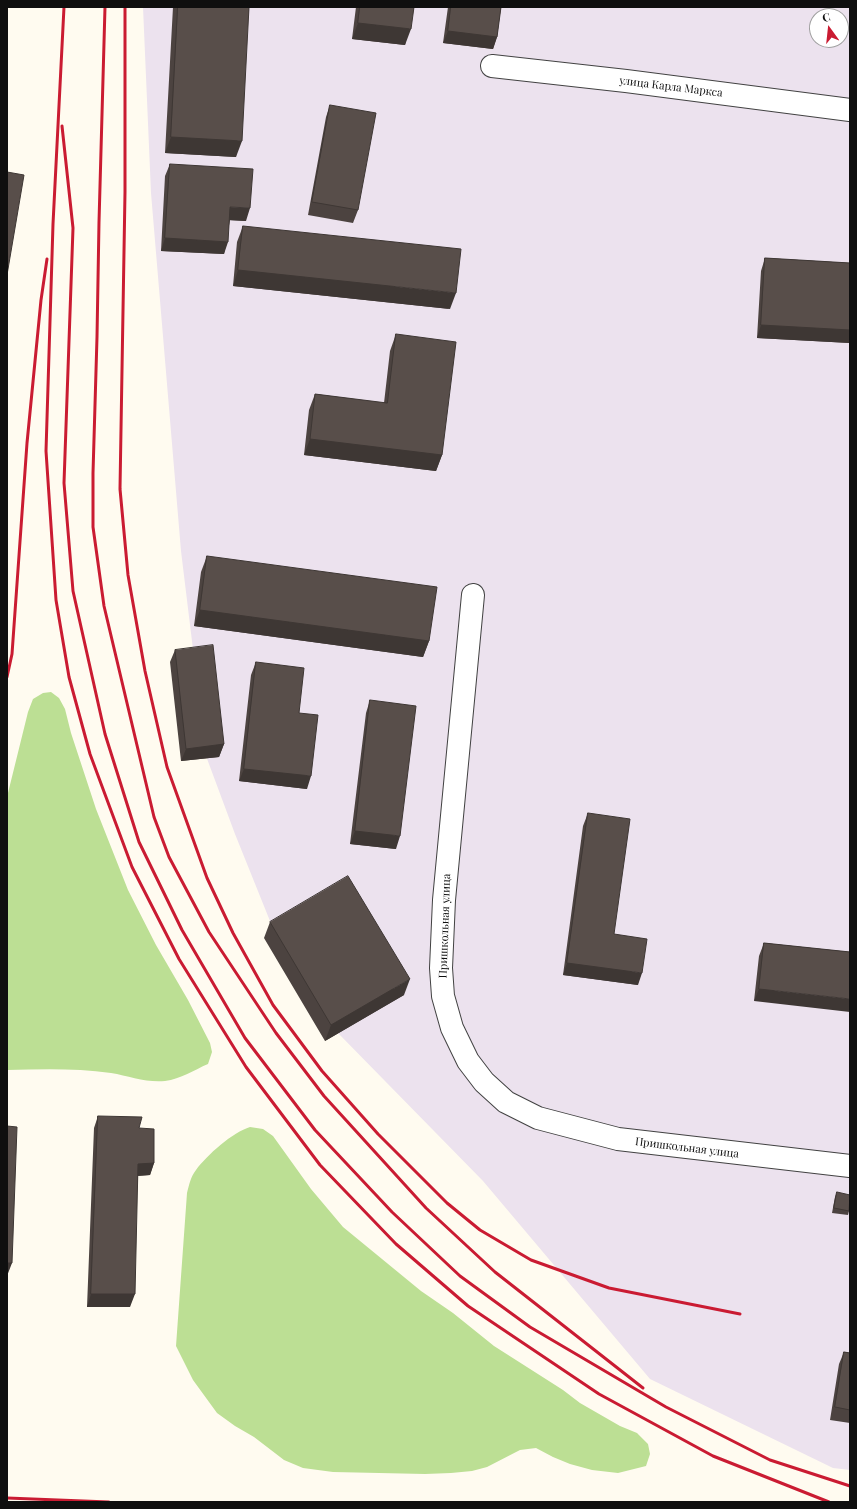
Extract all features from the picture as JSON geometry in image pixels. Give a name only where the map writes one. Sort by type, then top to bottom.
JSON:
[{"type":"street","name":"улица Карла Маркса","points":[[492,66],[626,81],[850,110]]},
{"type":"street","name":"Пришкольная улица","points":[[473,595],[444,900],[441,968],[443,996],[452,1028],[468,1061],[484,1082],[506,1102],[545,1120],[618,1139],[850,1166]]},
{"type":"shaded area","points":[[143,7],[850,7],[850,1470],[833,1468],[650,1379],[483,1181],[336,1031],[274,931],[235,834],[206,756],[181,551],[151,193]]},
{"type":"green space","points":[[51,692],[59,698],[65,709],[71,733],[96,809],[128,890],[156,945],[188,1000],[210,1043],[212,1052],[208,1064],[176,1078],[158,1081],[85,1070],[7,1070],[7,797],[28,712],[33,699],[43,693]]},
{"type":"green space","points":[[250,1127],[263,1129],[273,1136],[311,1189],[343,1227],[421,1291],[453,1313],[494,1346],[563,1390],[580,1403],[620,1426],[637,1433],[648,1444],[650,1454],[646,1466],[618,1473],[592,1470],[570,1464],[536,1448],[520,1450],[487,1467],[472,1471],[425,1474],[333,1472],[303,1468],[284,1460],[254,1437],[217,1413],[193,1380],[176,1346],[187,1193],[193,1175],[207,1158],[228,1139]]},
{"type":"building","points":[[178,7],[249,7],[242,141],[171,137]]},
{"type":"building","points":[[360,7],[414,7],[411,29],[358,23]]},
{"type":"building","points":[[451,7],[501,7],[497,37],[448,31]]},
{"type":"building","points":[[330,105],[376,113],[358,210],[312,202]]},
{"type":"building","points":[[170,164],[253,169],[250,208],[230,207],[228,242],[165,238]]},
{"type":"building","points":[[7,172],[24,175],[7,275]]},
{"type":"building","points":[[243,226],[461,249],[456,293],[238,270]]},
{"type":"building","points":[[765,258],[850,263],[850,330],[761,325]]},
{"type":"building","points":[[396,334],[456,342],[442,455],[310,439],[315,394],[387,403]]},
{"type":"building","points":[[207,556],[437,587],[429,641],[200,610]]},
{"type":"building","points":[[213,645],[224,744],[186,749],[175,650]]},
{"type":"building","points":[[256,662],[304,668],[299,713],[318,715],[311,776],[244,769]]},
{"type":"building","points":[[370,700],[416,706],[400,836],[355,831]]},
{"type":"building","points":[[588,813],[630,819],[614,934],[647,939],[642,973],[567,963]]},
{"type":"building","points":[[348,876],[410,979],[331,1025],[270,922]]},
{"type":"building","points":[[764,943],[850,952],[850,999],[759,989]]},
{"type":"building","points":[[98,1116],[142,1117],[139,1128],[154,1129],[154,1163],[138,1164],[135,1294],[91,1294]]},
{"type":"building","points":[[7,1126],[17,1127],[12,1263],[7,1263]]},
{"type":"building","points":[[837,1192],[850,1195],[849,1211],[834,1208]]},
{"type":"building","points":[[844,1352],[850,1353],[850,1410],[835,1407]]},
{"type":"railway","points":[[64,7],[53,224],[46,451],[56,600],[69,677],[90,754],[132,867],[179,959],[246,1067],[320,1165],[396,1244],[468,1306],[599,1394],[713,1456],[829,1502]]},
{"type":"railway","points":[[105,7],[93,473],[93,527],[104,606],[154,817],[169,857],[209,932],[276,1033],[324,1096],[426,1208],[495,1272],[643,1388]]},
{"type":"railway","points":[[125,7],[125,192],[120,489],[128,575],[145,671],[167,767],[207,878],[233,933],[273,1005],[322,1071],[378,1134],[447,1203],[480,1230],[531,1260],[609,1288],[740,1314]]},
{"type":"railway","points":[[62,126],[73,228],[64,483],[73,591],[105,734],[139,842],[182,930],[245,1038],[315,1130],[392,1212],[460,1276],[530,1327],[666,1407],[770,1460],[850,1486]]},
{"type":"railway","points":[[7,677],[12,654],[27,443],[41,300],[47,259]]},
{"type":"railway","points":[[7,1498],[109,1502]]}]
